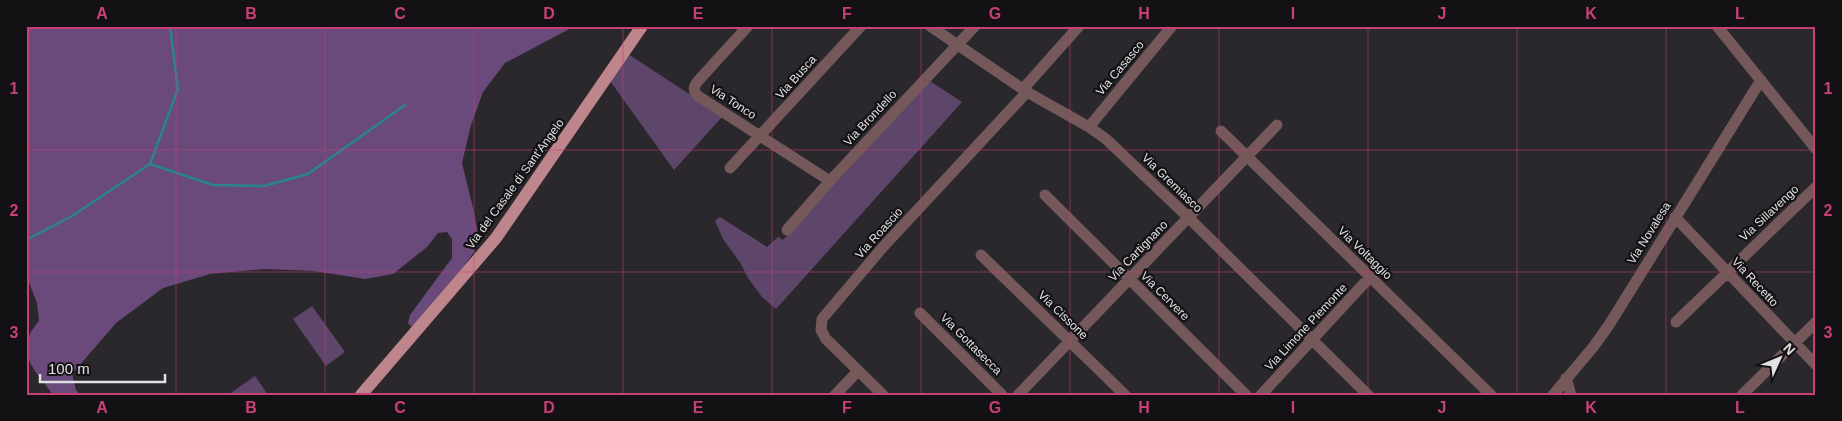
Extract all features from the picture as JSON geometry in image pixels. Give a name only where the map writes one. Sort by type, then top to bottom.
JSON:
[{"type":"main road","name":"Via del Casale di Sant'Angelo","points":[[361,395],[492,243],[642,26]]},
{"type":"street","name":"Via Tonco","points":[[748,26],[698,81],[694,90],[698,96],[830,181]]},
{"type":"street","name":"Via Busca","points":[[730,168],[861,26]]},
{"type":"street","name":"Via Gremiasco","points":[[930,26],[1025,90],[1106,139],[1314,340],[1368,395]]},
{"type":"street","name":"Via Brondello","points":[[787,230],[974,26]]},
{"type":"street","name":"Via Roascio","points":[[883,395],[824,337],[821,327],[824,317],[883,247],[1025,90],[1079,26]]},
{"type":"street","name":"Via Casasco","points":[[1089,127],[1172,26]]},
{"type":"street","points":[[1717,26],[1816,149]]},
{"type":"street","name":"Via Novalesa","points":[[1553,395],[1609,325],[1761,80]]},
{"type":"street","name":"Via Cartignano","points":[[1018,395],[1130,280],[1276,125]]},
{"type":"street","name":"Via Voltaggio","points":[[1221,131],[1491,395]]},
{"type":"street","name":"Via Sillavengo","points":[[1676,322],[1816,187]]},
{"type":"street","name":"Via Cervere","points":[[1045,195],[1246,395]]},
{"type":"street","name":"Via Recetto","points":[[1676,217],[1816,365]]},
{"type":"street","name":"Via Cissone","points":[[981,255],[1125,395]]},
{"type":"street","name":"Via Limone Piemonte","points":[[1261,395],[1314,340],[1370,277]]},
{"type":"street","name":"Via Gottasecca","points":[[920,313],[1002,395]]},
{"type":"street","points":[[1742,395],[1816,322]]},
{"type":"street","points":[[835,395],[858,371]]},
{"type":"street","points":[[1566,378],[1571,395]]},
{"type":"shaded area","points":[[26,26],[575,26],[505,63],[483,92],[471,125],[462,163],[479,240],[474,252],[464,266],[412,327],[408,323],[410,315],[452,258],[452,239],[447,232],[438,233],[427,247],[393,274],[365,279],[314,271],[265,269],[210,274],[163,288],[116,323],[72,374],[76,390],[80,395],[53,395],[33,368],[27,351],[27,342],[31,332],[39,321],[37,303],[26,275]]},
{"type":"shaded area","points":[[628,54],[723,116],[674,170],[610,81]]},
{"type":"shaded area","points":[[930,81],[962,102],[776,309],[762,297],[748,278],[741,264],[723,239],[715,221],[720,217],[767,247],[778,237],[783,240]]},
{"type":"shaded area","points":[[312,306],[345,352],[326,366],[293,319]]},
{"type":"shaded area","points":[[255,376],[268,395],[228,395]]},
{"type":"waterway","points":[[26,240],[72,216],[150,164],[178,89],[170,26]]},
{"type":"waterway","points":[[150,164],[213,185],[264,186],[308,174],[405,105]]}]
